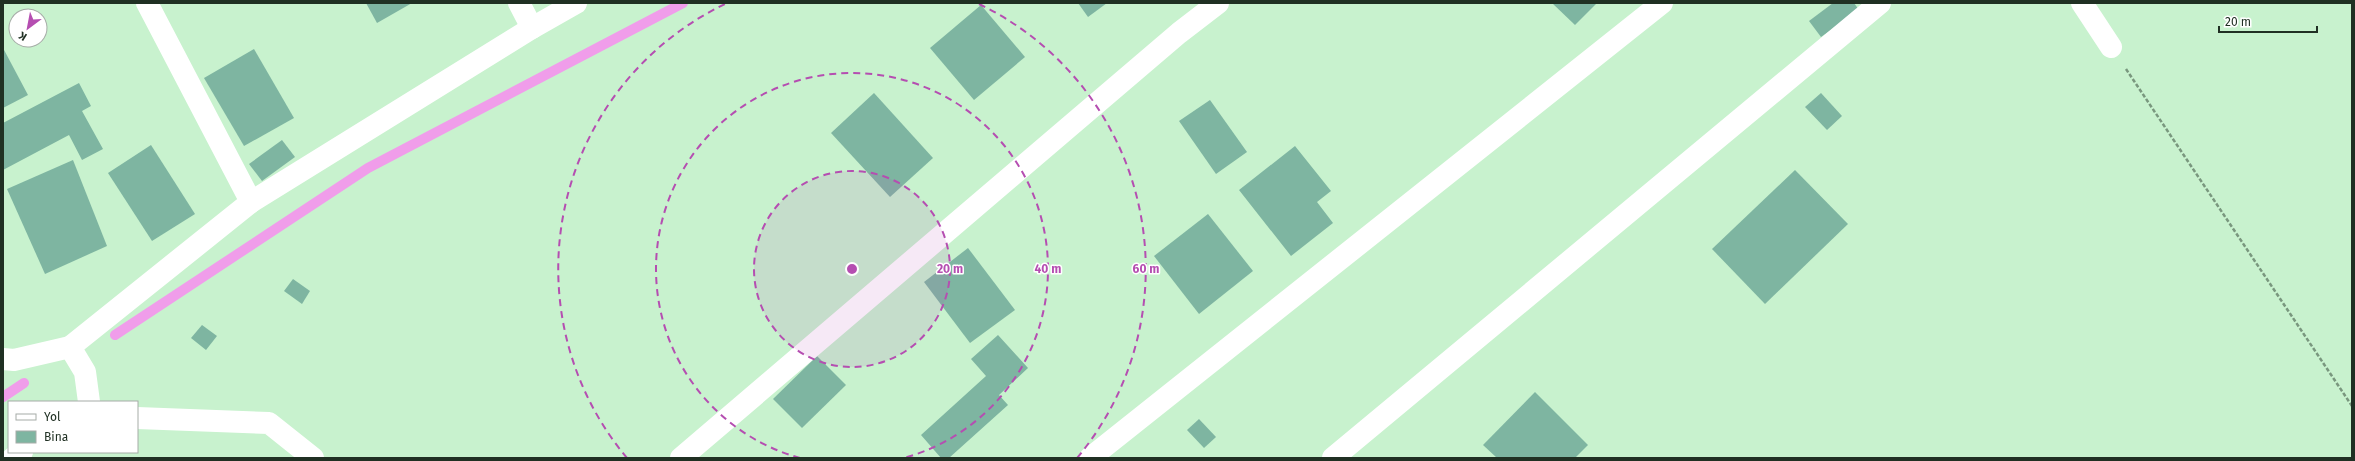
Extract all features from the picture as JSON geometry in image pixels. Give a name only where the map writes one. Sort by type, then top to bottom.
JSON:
[{"type":"street","points":[[147,3],[251,202]]},
{"type":"street","points":[[519,3],[532,28]]},
{"type":"street","points":[[3,359],[14,360],[70,347],[251,202],[532,28],[576,3]]},
{"type":"street","points":[[681,458],[1167,43],[1218,3]]},
{"type":"street","points":[[1090,458],[1662,3]]},
{"type":"street","points":[[1333,458],[1880,3]]},
{"type":"street","points":[[2082,3],[2111,47]]},
{"type":"street","points":[[70,347],[85,372],[89,401]]},
{"type":"street","points":[[138,418],[269,423],[313,458]]},
{"type":"path","points":[[2111,47],[2352,406]]},
{"type":"building","points":[[366,3],[412,3],[377,23]]},
{"type":"building","points":[[1078,3],[1107,3],[1088,17]]},
{"type":"building","points":[[1552,3],[1597,3],[1575,25]]},
{"type":"building","points":[[1833,3],[1854,3],[1859,10],[1821,37],[1809,21]]},
{"type":"building","points":[[981,5],[1025,57],[974,100],[930,48]]},
{"type":"building","points":[[3,48],[28,95],[3,108]]},
{"type":"building","points":[[254,49],[294,118],[244,146],[204,78]]},
{"type":"building","points":[[79,83],[91,106],[82,111],[103,149],[82,160],[69,135],[3,170],[3,123]]},
{"type":"building","points":[[874,93],[933,158],[890,197],[831,133]]},
{"type":"building","points":[[1821,93],[1842,116],[1827,130],[1805,107]]},
{"type":"building","points":[[1210,100],[1247,152],[1216,174],[1179,121]]},
{"type":"building","points":[[282,140],[295,157],[262,181],[249,164]]},
{"type":"building","points":[[151,145],[195,214],[152,241],[108,173]]},
{"type":"building","points":[[1295,146],[1331,191],[1317,202],[1333,223],[1291,256],[1239,190]]},
{"type":"building","points":[[73,160],[107,246],[45,274],[7,189]]},
{"type":"building","points":[[1795,170],[1848,224],[1765,304],[1712,249]]},
{"type":"building","points":[[1208,214],[1253,271],[1199,314],[1154,256]]},
{"type":"building","points":[[968,248],[1015,310],[970,343],[924,282]]},
{"type":"building","points":[[293,279],[310,291],[302,304],[284,291]]},
{"type":"building","points":[[202,325],[217,336],[206,350],[191,338]]},
{"type":"building","points":[[998,335],[1028,368],[999,395],[1008,405],[949,458],[941,458],[921,435],[986,376],[971,359]]},
{"type":"building","points":[[817,356],[846,385],[802,428],[773,399]]},
{"type":"building","points":[[1535,392],[1588,445],[1575,458],[1497,458],[1483,445]]},
{"type":"building","points":[[1199,419],[1216,437],[1204,448],[1187,430]]},
{"type":"waterway","points":[[115,335],[368,168],[683,3]]},
{"type":"waterway","points":[[3,397],[24,383]]}]
